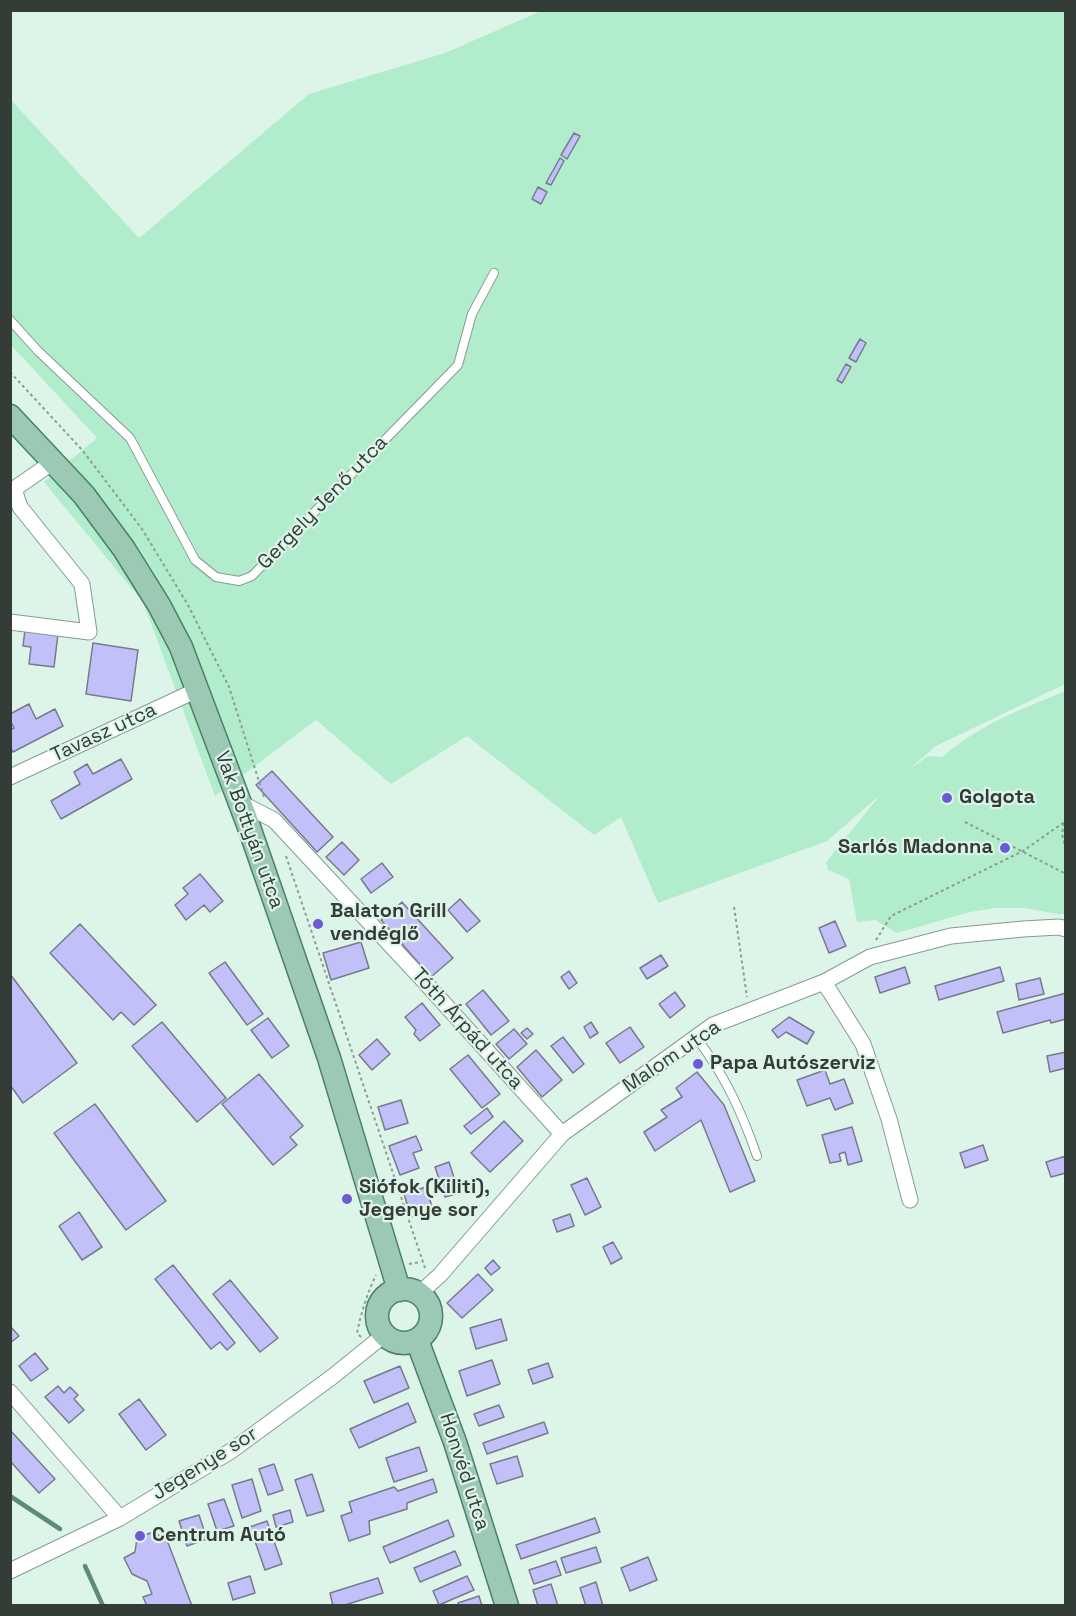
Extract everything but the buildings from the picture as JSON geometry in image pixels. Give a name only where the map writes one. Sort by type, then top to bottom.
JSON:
[{"type":"main road","name":"Vak Bottyán utca","points":[[10,416],[84,495],[124,549],[176,637],[241,803],[404,1284]]},
{"type":"main road","points":[[404,1284],[429,1306],[431,1321],[428,1329],[417,1340],[400,1343],[378,1340],[377,1320],[380,1304],[404,1284]]},
{"type":"main road","name":"Honvéd utca","points":[[417,1340],[455,1442],[507,1605]]},
{"type":"street","points":[[10,622],[89,632],[82,584],[20,507],[14,489],[53,462]]},
{"type":"street","name":"Tavasz utca","points":[[10,777],[197,690]]},
{"type":"street","name":"Tóth Árpád utca","points":[[241,803],[274,820],[562,1134]]},
{"type":"street","name":"Malom utca","points":[[404,1284],[440,1275],[562,1134],[713,1025],[824,982],[870,957],[951,936],[1023,929],[1065,928]]},
{"type":"street","points":[[824,982],[863,1044],[889,1119],[910,1200]]},
{"type":"street","name":"Jegenye sor","points":[[10,1570],[120,1518],[231,1451],[332,1377],[378,1340]]},
{"type":"street","points":[[10,1392],[120,1518]]},
{"type":"lane","name":"Gergely Jenő utca","points":[[10,321],[38,351],[130,438],[195,560],[216,577],[239,581],[252,576],[458,365],[472,314],[494,273]]},
{"type":"lane","points":[[696,1037],[715,1062],[743,1115],[757,1156]]},
{"type":"path","points":[[1065,821],[1062,834],[1065,849]]},
{"type":"path","points":[[870,957],[877,938],[891,916],[1023,851],[1065,821]]},
{"type":"path","points":[[965,822],[1065,873]]},
{"type":"path","points":[[734,907],[749,1011]]},
{"type":"path","points":[[378,1340],[357,1333],[367,1293],[376,1275],[404,1284],[421,1262]]},
{"type":"green space","points":[[541,11],[1065,11],[1065,684],[936,746],[908,770],[928,756],[942,757],[986,726],[1065,691],[1065,914],[1025,908],[996,908],[970,912],[897,933],[875,920],[857,922],[849,879],[828,870],[826,862],[880,795],[827,841],[658,903],[621,817],[594,835],[467,736],[391,784],[316,720],[215,796],[143,602],[44,482],[97,438],[11,345],[11,100],[139,238],[309,94],[445,53]]},
{"type":"waterway","points":[[10,1496],[60,1529]]},
{"type":"waterway","points":[[85,1566],[103,1606]]},
{"type":"place","name":"Golgota","points":[[947,798]]},
{"type":"place","name":"Sarlós Madonna","points":[[1005,848]]},
{"type":"place","name":"Balaton Grill vendéglő","points":[[318,924]]},
{"type":"place","name":"Papa Autószerviz","points":[[698,1064]]},
{"type":"place","name":"Siófok (Kiliti), Jegenye sor","points":[[347,1199]]},
{"type":"place","name":"Centrum Autó","points":[[140,1536]]}]
